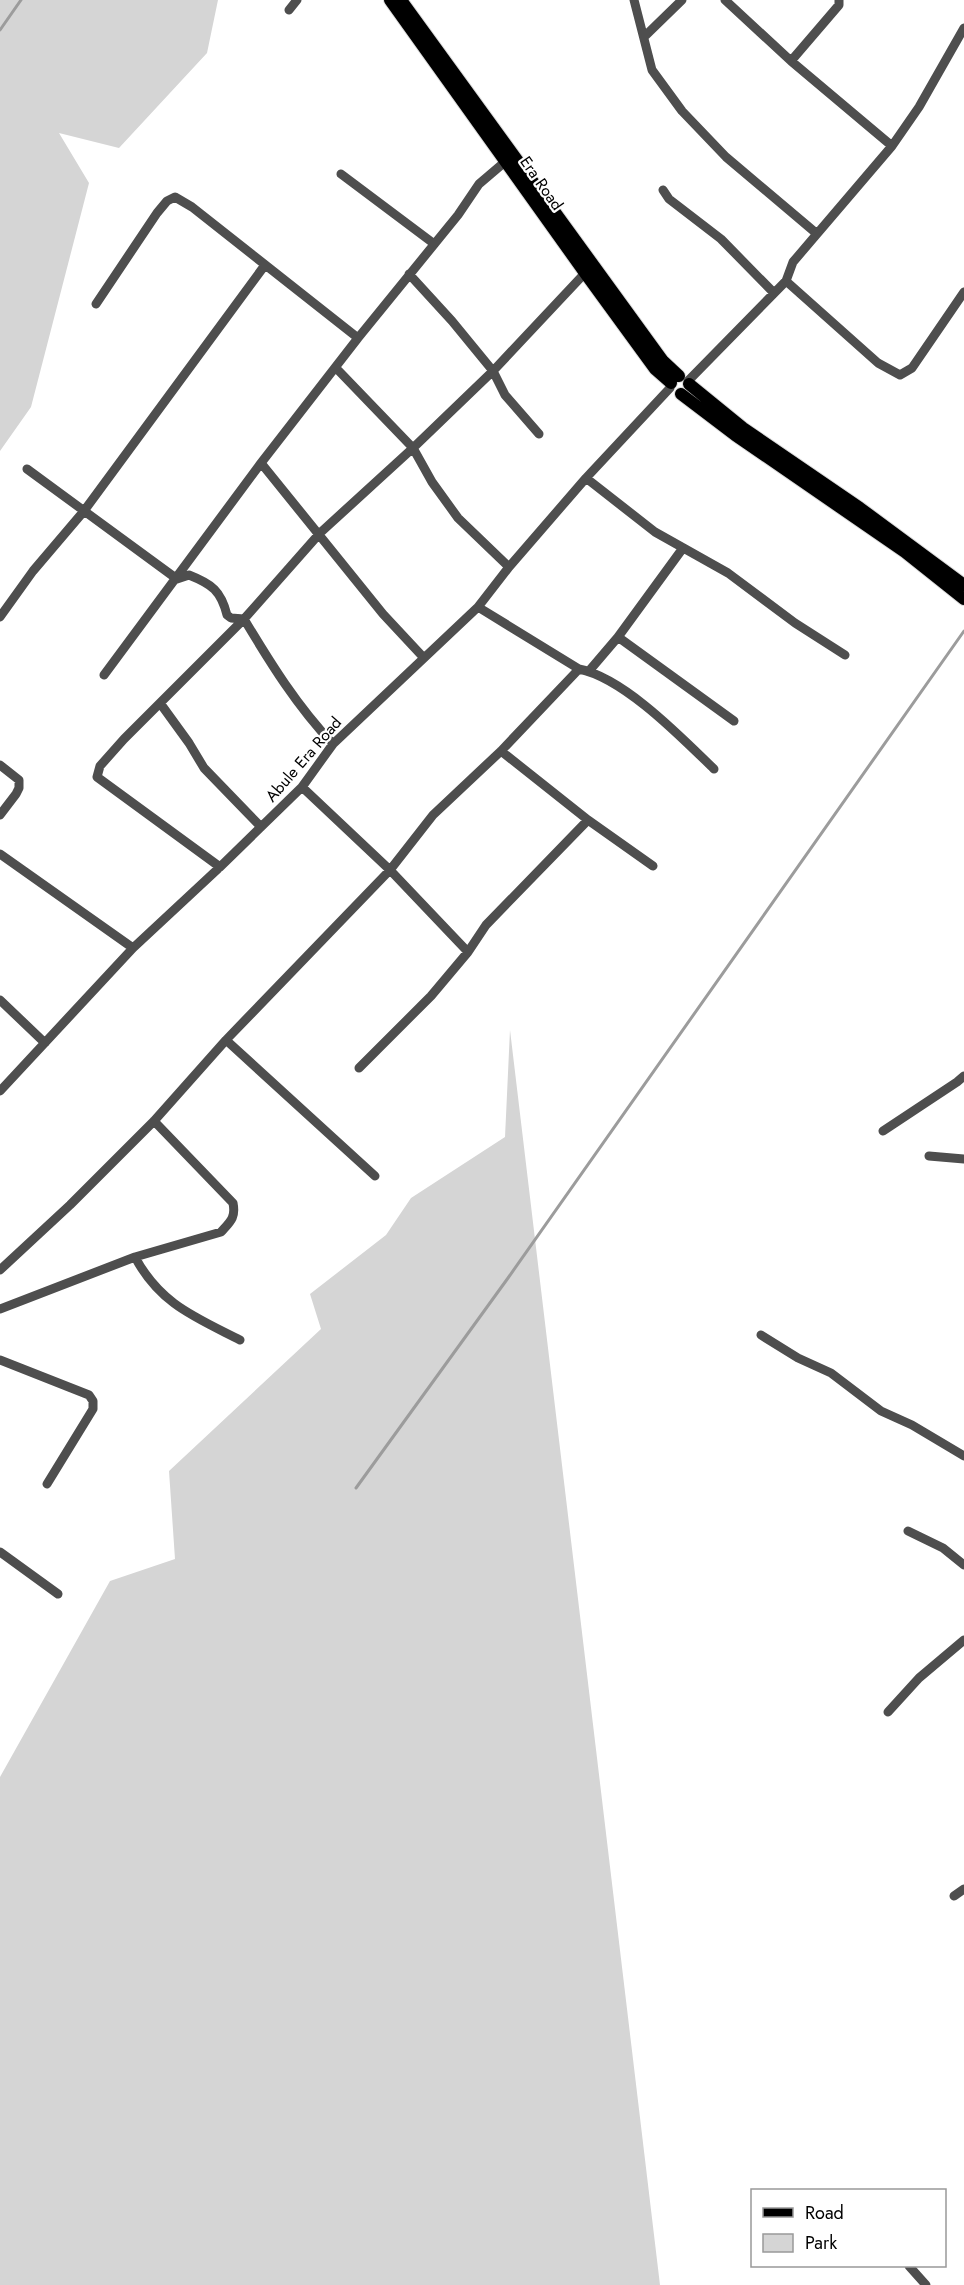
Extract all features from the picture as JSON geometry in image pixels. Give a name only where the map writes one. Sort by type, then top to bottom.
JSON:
[{"type":"main road","name":"Era Road","points":[[390,0],[655,369],[680,384]]},
{"type":"main road","points":[[401,0],[680,384],[735,435],[963,594]]},
{"type":"street","points":[[290,10],[297,0]]},
{"type":"street","points":[[634,0],[652,70],[682,111],[726,156],[816,233]]},
{"type":"street","points":[[644,37],[682,0]]},
{"type":"street","points":[[725,0],[791,61],[892,146]]},
{"type":"street","points":[[791,61],[839,5],[839,0]]},
{"type":"street","name":"Abule Era Road","points":[[0,1090],[133,948],[302,787],[333,744],[478,607],[509,567],[586,478],[786,281],[793,262],[892,146],[919,107],[964,28]]},
{"type":"street","points":[[104,675],[261,463],[433,243],[458,215],[478,184],[506,160]]},
{"type":"street","points":[[341,174],[433,243]]},
{"type":"street","points":[[663,190],[669,199],[721,239],[774,293]]},
{"type":"street","points":[[96,304],[157,213],[167,201],[175,197],[192,207],[358,338]]},
{"type":"street","points":[[0,617],[33,571],[84,511],[265,266]]},
{"type":"street","points":[[220,867],[97,777],[100,766],[244,619],[320,533],[493,371],[585,273]]},
{"type":"street","points":[[409,274],[493,371],[505,395],[539,434]]},
{"type":"street","points":[[786,281],[878,363],[900,375],[912,368],[964,292]]},
{"type":"street","points":[[336,368],[413,448],[432,482],[458,518],[509,567]]},
{"type":"street","points":[[261,463],[320,533],[383,614],[424,658]]},
{"type":"street","points":[[27,469],[177,579]]},
{"type":"street","points":[[586,478],[655,532],[728,573],[795,623],[845,655]]},
{"type":"street","points":[[0,1270],[70,1205],[154,1121],[226,1040],[390,870],[433,815],[618,637],[683,548]]},
{"type":"street","points":[[177,579],[189,574],[206,581],[223,600],[227,615],[231,618],[244,619]]},
{"type":"street","points":[[478,607],[584,670],[622,688],[685,740],[714,769]]},
{"type":"street","points":[[244,619],[276,672],[309,719],[333,744]]},
{"type":"street","points":[[618,637],[734,721]]},
{"type":"street","points":[[160,703],[204,768],[261,827]]},
{"type":"street","points":[[501,751],[588,820],[653,866]]},
{"type":"street","points":[[0,765],[19,780],[19,788],[0,815]]},
{"type":"street","points":[[302,787],[390,870],[468,952]]},
{"type":"street","points":[[359,1068],[431,996],[468,952],[486,925],[588,820]]},
{"type":"street","points":[[0,854],[133,948]]},
{"type":"street","points":[[0,1000],[45,1042]]},
{"type":"street","points":[[226,1040],[375,1176]]},
{"type":"street","points":[[883,1131],[964,1076]]},
{"type":"street","points":[[0,1309],[135,1257],[221,1232],[235,1213],[233,1203],[154,1121]]},
{"type":"street","points":[[929,1156],[964,1159]]},
{"type":"street","points":[[135,1257],[146,1277],[163,1296],[190,1314],[240,1340]]},
{"type":"street","points":[[761,1335],[798,1358],[831,1373],[881,1411],[912,1425],[964,1455]]},
{"type":"street","points":[[0,1359],[88,1395],[93,1401],[93,1409],[47,1484]]},
{"type":"street","points":[[908,1531],[943,1548],[964,1565]]},
{"type":"street","points":[[0,1552],[58,1594]]},
{"type":"street","points":[[888,1713],[919,1678],[964,1640]]},
{"type":"street","points":[[954,1896],[964,1889]]},
{"type":"street","points":[[911,2267],[926,2285]]},
{"type":"green space","points":[[0,0],[218,0],[207,53],[119,148],[59,133],[89,183],[31,407],[0,451]]},
{"type":"green space","points":[[510,1030],[660,2285],[0,2285],[0,1777],[110,1581],[175,1559],[169,1471],[321,1329],[310,1294],[386,1235],[411,1198],[505,1137]]},
{"type":"waterway","points":[[0,30],[21,0]]},
{"type":"waterway","points":[[356,1488],[508,1278],[964,631]]}]
